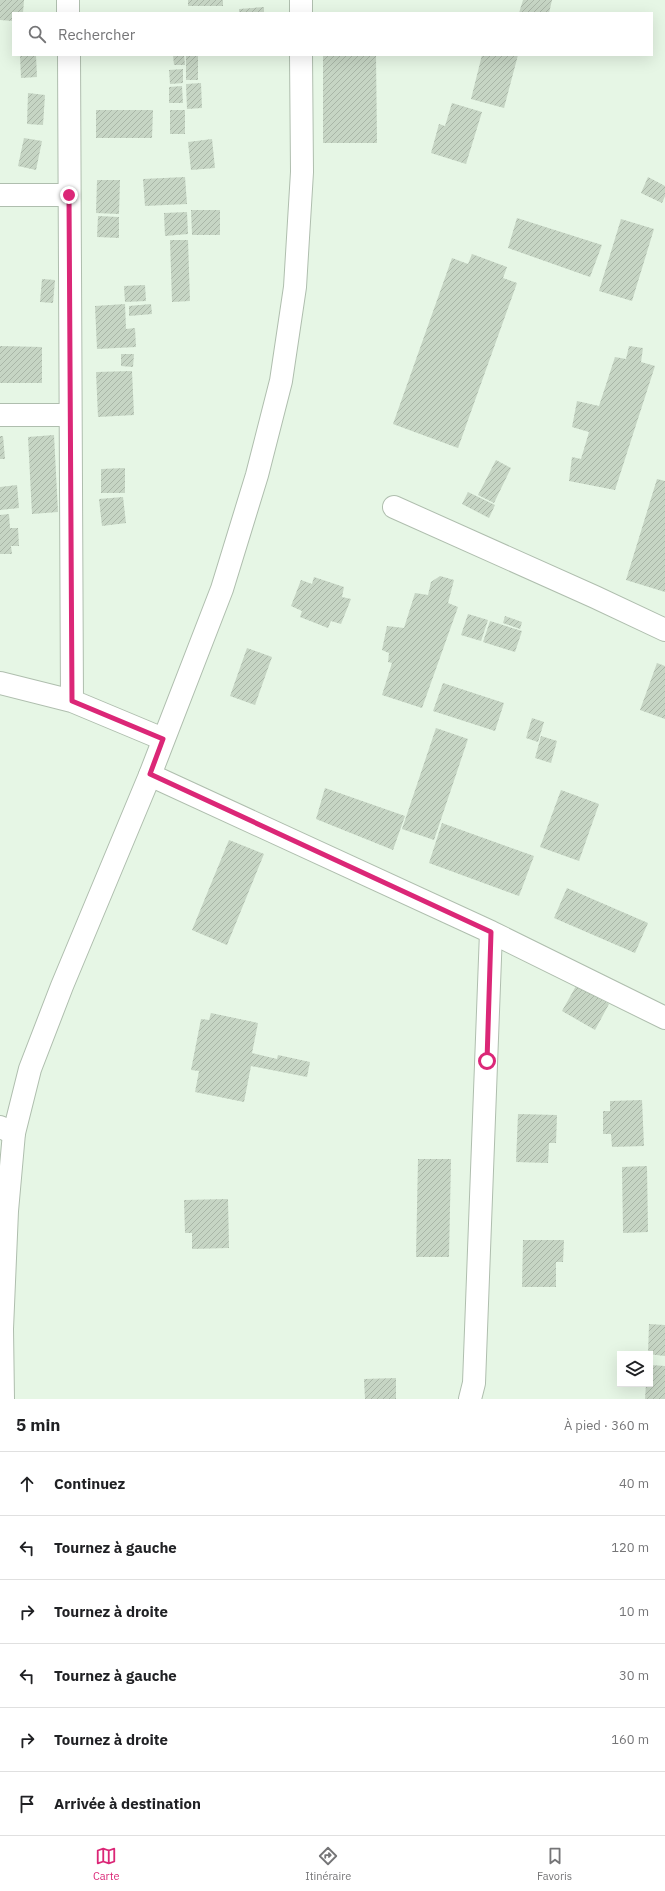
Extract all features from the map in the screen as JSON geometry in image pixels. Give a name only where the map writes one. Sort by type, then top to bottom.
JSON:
[{"type":"street","points":[[68,0],[68,12]]},
{"type":"street","points":[[301,0],[301,12]]},
{"type":"street","points":[[69,56],[72,701]]},
{"type":"street","points":[[3,1399],[2,1329],[6,1227],[7,1130],[62,986],[150,774],[222,589],[258,475],[281,381],[296,287],[302,172],[301,56]]},
{"type":"street","points":[[0,195],[69,195]]},
{"type":"street","points":[[0,415],[70,415]]},
{"type":"street","points":[[394,507],[665,630]]},
{"type":"street","points":[[0,683],[72,701],[163,739]]},
{"type":"street","points":[[150,774],[491,932],[665,1018]]},
{"type":"street","points":[[470,1399],[474,1383],[491,932]]},
{"type":"building","points":[[0,0],[24,0],[23,12],[12,12],[12,21],[0,20]]},
{"type":"building","points":[[188,0],[223,0],[223,6],[188,6]]},
{"type":"building","points":[[523,0],[552,0],[549,12],[519,12]]},
{"type":"building","points":[[264,7],[264,12],[239,12],[239,9]]},
{"type":"building","points":[[20,56],[36,56],[37,77],[21,78]]},
{"type":"building","points":[[173,56],[184,56],[185,65],[174,65]]},
{"type":"building","points":[[186,56],[198,56],[198,80],[186,80]]},
{"type":"building","points":[[323,56],[376,56],[377,143],[323,143]]},
{"type":"building","points":[[482,56],[518,56],[504,108],[471,99]]},
{"type":"building","points":[[183,69],[183,83],[170,84],[169,70]]},
{"type":"building","points":[[201,83],[202,108],[187,109],[186,84]]},
{"type":"building","points":[[182,86],[183,103],[169,103],[169,87]]},
{"type":"building","points":[[28,93],[45,95],[43,125],[27,124]]},
{"type":"building","points":[[452,103],[482,112],[466,164],[431,153],[439,124],[445,126]]},
{"type":"building","points":[[96,110],[153,110],[152,138],[96,138]]},
{"type":"building","points":[[170,110],[185,110],[185,134],[170,134]]},
{"type":"building","points":[[24,138],[42,141],[36,170],[18,166]]},
{"type":"building","points":[[212,139],[215,168],[191,170],[188,142]]},
{"type":"building","points":[[185,177],[187,204],[145,206],[143,179]]},
{"type":"building","points":[[648,177],[665,186],[665,196],[662,203],[641,193]]},
{"type":"building","points":[[97,180],[120,180],[119,214],[96,213]]},
{"type":"building","points":[[191,210],[220,210],[220,235],[192,235]]},
{"type":"building","points":[[187,212],[188,234],[165,236],[164,213]]},
{"type":"building","points":[[98,216],[119,217],[119,238],[97,237]]},
{"type":"building","points":[[517,218],[602,245],[590,277],[508,248]]},
{"type":"building","points":[[621,219],[654,229],[632,301],[599,291]]},
{"type":"building","points":[[170,240],[188,240],[190,301],[172,302]]},
{"type":"building","points":[[472,254],[507,267],[503,278],[517,283],[458,448],[393,424],[452,258],[468,264]]},
{"type":"building","points":[[42,279],[55,280],[53,303],[40,302]]},
{"type":"building","points":[[145,285],[146,301],[125,302],[124,286]]},
{"type":"building","points":[[125,304],[126,329],[135,328],[136,347],[97,349],[95,306]]},
{"type":"building","points":[[151,304],[152,314],[129,316],[129,306]]},
{"type":"building","points":[[0,346],[42,347],[42,383],[0,383]]},
{"type":"building","points":[[629,346],[643,348],[641,362],[655,366],[615,490],[569,481],[572,457],[581,459],[589,432],[572,427],[577,401],[599,406],[615,357],[626,359]]},
{"type":"building","points":[[121,354],[134,354],[133,367],[121,366]]},
{"type":"building","points":[[132,371],[134,415],[98,417],[96,372]]},
{"type":"building","points":[[54,435],[58,512],[32,514],[28,437]]},
{"type":"building","points":[[0,436],[3,436],[5,459],[0,459]]},
{"type":"building","points":[[496,460],[511,468],[494,503],[478,495]]},
{"type":"building","points":[[125,468],[125,493],[101,493],[101,469]]},
{"type":"building","points":[[657,479],[665,481],[665,592],[626,580]]},
{"type":"building","points":[[17,485],[19,508],[0,510],[0,487]]},
{"type":"building","points":[[468,492],[495,505],[489,518],[462,504]]},
{"type":"building","points":[[123,497],[126,523],[102,526],[99,499]]},
{"type":"building","points":[[9,514],[10,528],[18,528],[19,546],[11,546],[12,554],[0,554],[0,515]]},
{"type":"building","points":[[440,576],[454,580],[448,603],[458,607],[422,708],[382,695],[392,663],[388,662],[389,653],[382,650],[387,626],[404,628],[415,593],[428,595],[431,582]]},
{"type":"building","points":[[314,577],[344,587],[342,597],[351,599],[341,624],[331,621],[328,628],[300,617],[302,611],[291,606],[301,580],[312,584]]},
{"type":"building","points":[[468,614],[488,620],[481,641],[461,635]]},
{"type":"building","points":[[505,616],[522,622],[520,629],[503,623]]},
{"type":"building","points":[[490,621],[522,631],[515,652],[483,642]]},
{"type":"building","points":[[247,648],[272,657],[255,705],[230,696]]},
{"type":"building","points":[[657,663],[665,666],[665,719],[640,710]]},
{"type":"building","points":[[443,683],[504,703],[495,731],[433,711]]},
{"type":"building","points":[[532,718],[544,722],[538,742],[526,738]]},
{"type":"building","points":[[436,728],[468,739],[434,840],[402,829]]},
{"type":"building","points":[[541,736],[557,741],[551,763],[535,758]]},
{"type":"building","points":[[325,788],[405,816],[393,850],[316,819]]},
{"type":"building","points":[[561,790],[599,804],[579,861],[540,847]]},
{"type":"building","points":[[442,823],[534,856],[519,896],[429,863]]},
{"type":"building","points":[[229,840],[264,854],[227,945],[192,930]]},
{"type":"building","points":[[567,888],[648,923],[635,953],[554,918]]},
{"type":"building","points":[[576,986],[609,1004],[595,1030],[562,1011]]},
{"type":"building","points":[[211,1013],[258,1023],[252,1053],[277,1059],[278,1055],[310,1062],[307,1077],[251,1066],[244,1102],[195,1092],[199,1071],[191,1070],[201,1019],[209,1020]]},
{"type":"building","points":[[642,1100],[644,1146],[612,1147],[611,1134],[603,1134],[603,1111],[610,1111],[610,1101]]},
{"type":"building","points":[[518,1114],[557,1115],[556,1143],[549,1143],[548,1163],[516,1162]]},
{"type":"building","points":[[418,1159],[451,1159],[449,1257],[416,1257]]},
{"type":"building","points":[[647,1166],[648,1232],[623,1233],[622,1167]]},
{"type":"building","points":[[228,1199],[229,1248],[192,1249],[192,1233],[185,1233],[184,1200]]},
{"type":"building","points":[[523,1240],[564,1240],[563,1262],[556,1262],[556,1287],[522,1287]]},
{"type":"building","points":[[649,1324],[665,1325],[665,1356],[653,1355],[653,1351],[648,1351]]},
{"type":"building","points":[[653,1365],[665,1366],[665,1399],[645,1399],[646,1387],[653,1387]]},
{"type":"building","points":[[396,1378],[396,1399],[365,1399],[364,1379]]},
{"type":"route","points":[[69,195],[72,701],[163,739],[150,774],[491,932],[487,1061]]}]
